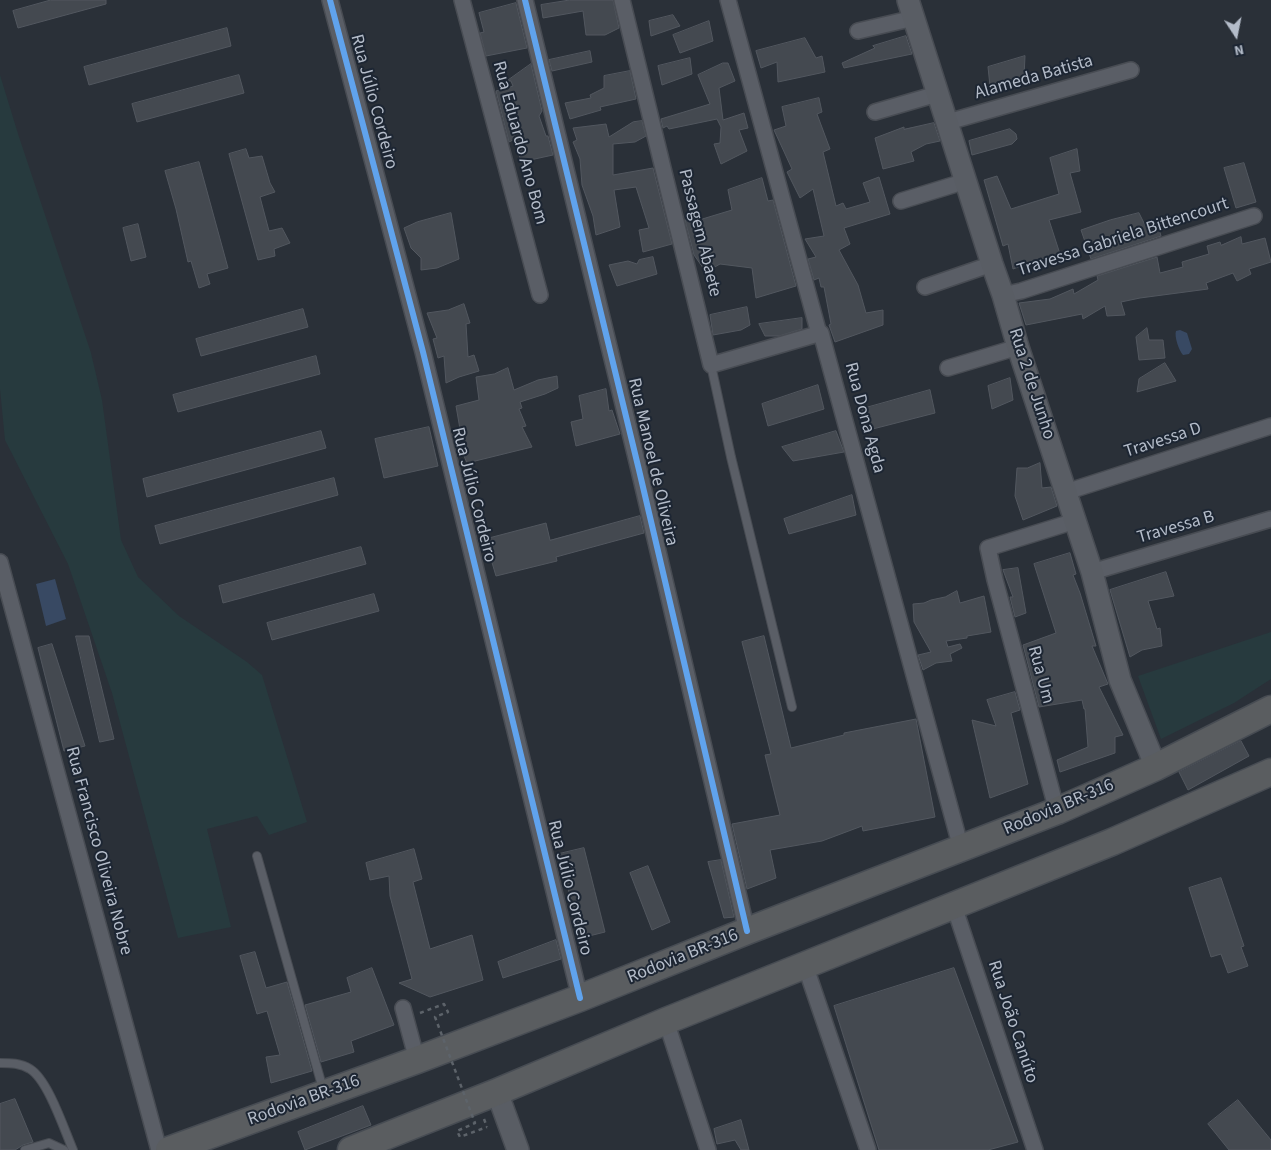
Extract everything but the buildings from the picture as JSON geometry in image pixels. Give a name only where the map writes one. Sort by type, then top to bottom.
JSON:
[{"type":"highway","name":"Rodovia BR-316","points":[[169,1150],[417,1060],[580,998],[748,930],[1057,810],[1156,767],[1271,709]]},
{"type":"highway","points":[[351,1150],[1112,842],[1271,772]]},
{"type":"street","name":"Rua Júlio Cordeiro","points":[[330,0],[422,352],[580,998]]},
{"type":"street","name":"Rua Eduardo Ano Bom","points":[[462,0],[540,295]]},
{"type":"street","name":"Rua Manoel de Oliveira","points":[[525,0],[748,930]]},
{"type":"street","name":"Passagem Abaete","points":[[622,0],[711,365]]},
{"type":"street","name":"Rua Dona Agda","points":[[728,0],[961,848]]},
{"type":"street","points":[[858,31],[911,9]]},
{"type":"street","name":"Rua 2 de Junho","points":[[911,9],[1092,572],[1120,680],[1156,767]]},
{"type":"street","name":"Alameda Batista","points":[[948,122],[1131,70]]},
{"type":"street","points":[[875,112],[938,94]]},
{"type":"street","points":[[900,201],[966,181]]},
{"type":"street","name":"Travessa Gabriela Bittencourt","points":[[1003,295],[1254,216]]},
{"type":"street","points":[[925,287],[992,264]]},
{"type":"street","points":[[711,365],[821,333]]},
{"type":"street","points":[[948,368],[1018,346]]},
{"type":"street","name":"Travessa D","points":[[1066,492],[1271,426]]},
{"type":"street","name":"Travessa B","points":[[1092,572],[1271,519]]},
{"type":"street","name":"Rua Um","points":[[1057,810],[988,548],[1075,521]]},
{"type":"street","name":"Rua Francisco Oliveira Nobre","points":[[0,562],[159,1150]]},
{"type":"street","name":"Rua João Canúto","points":[[954,906],[1035,1150]]},
{"type":"street","points":[[805,965],[868,1150]]},
{"type":"street","points":[[402,1008],[417,1060]]},
{"type":"street","points":[[666,1021],[708,1150]]},
{"type":"street","points":[[497,1092],[518,1150]]},
{"type":"lane","points":[[711,365],[731,457],[792,707]]},
{"type":"lane","points":[[257,856],[324,1093]]},
{"type":"lane","points":[[0,1062],[14,1063],[30,1069],[43,1081],[73,1150]]},
{"type":"lane","points":[[25,1150],[49,1143],[64,1150]]},
{"type":"path","points":[[420,1013],[444,1004],[448,1012],[435,1018],[475,1123],[458,1131],[460,1137],[487,1126]]},
{"type":"green space","points":[[0,75],[91,353],[102,400],[121,540],[138,577],[179,616],[247,662],[262,675],[307,822],[269,835],[257,816],[207,829],[231,927],[178,938],[112,693],[68,564],[5,440],[0,389]]},
{"type":"green space","points":[[1271,632],[1271,679],[1234,703],[1161,739],[1138,676]]},
{"type":"water","points":[[1180,330],[1187,333],[1192,349],[1189,354],[1183,355],[1178,347],[1176,331]]},
{"type":"water","points":[[55,579],[66,619],[46,626],[36,584]]},
{"type":"cycle path","points":[[330,0],[423,352],[580,998]]},
{"type":"cycle path","points":[[525,0],[639,470],[747,931]]}]
